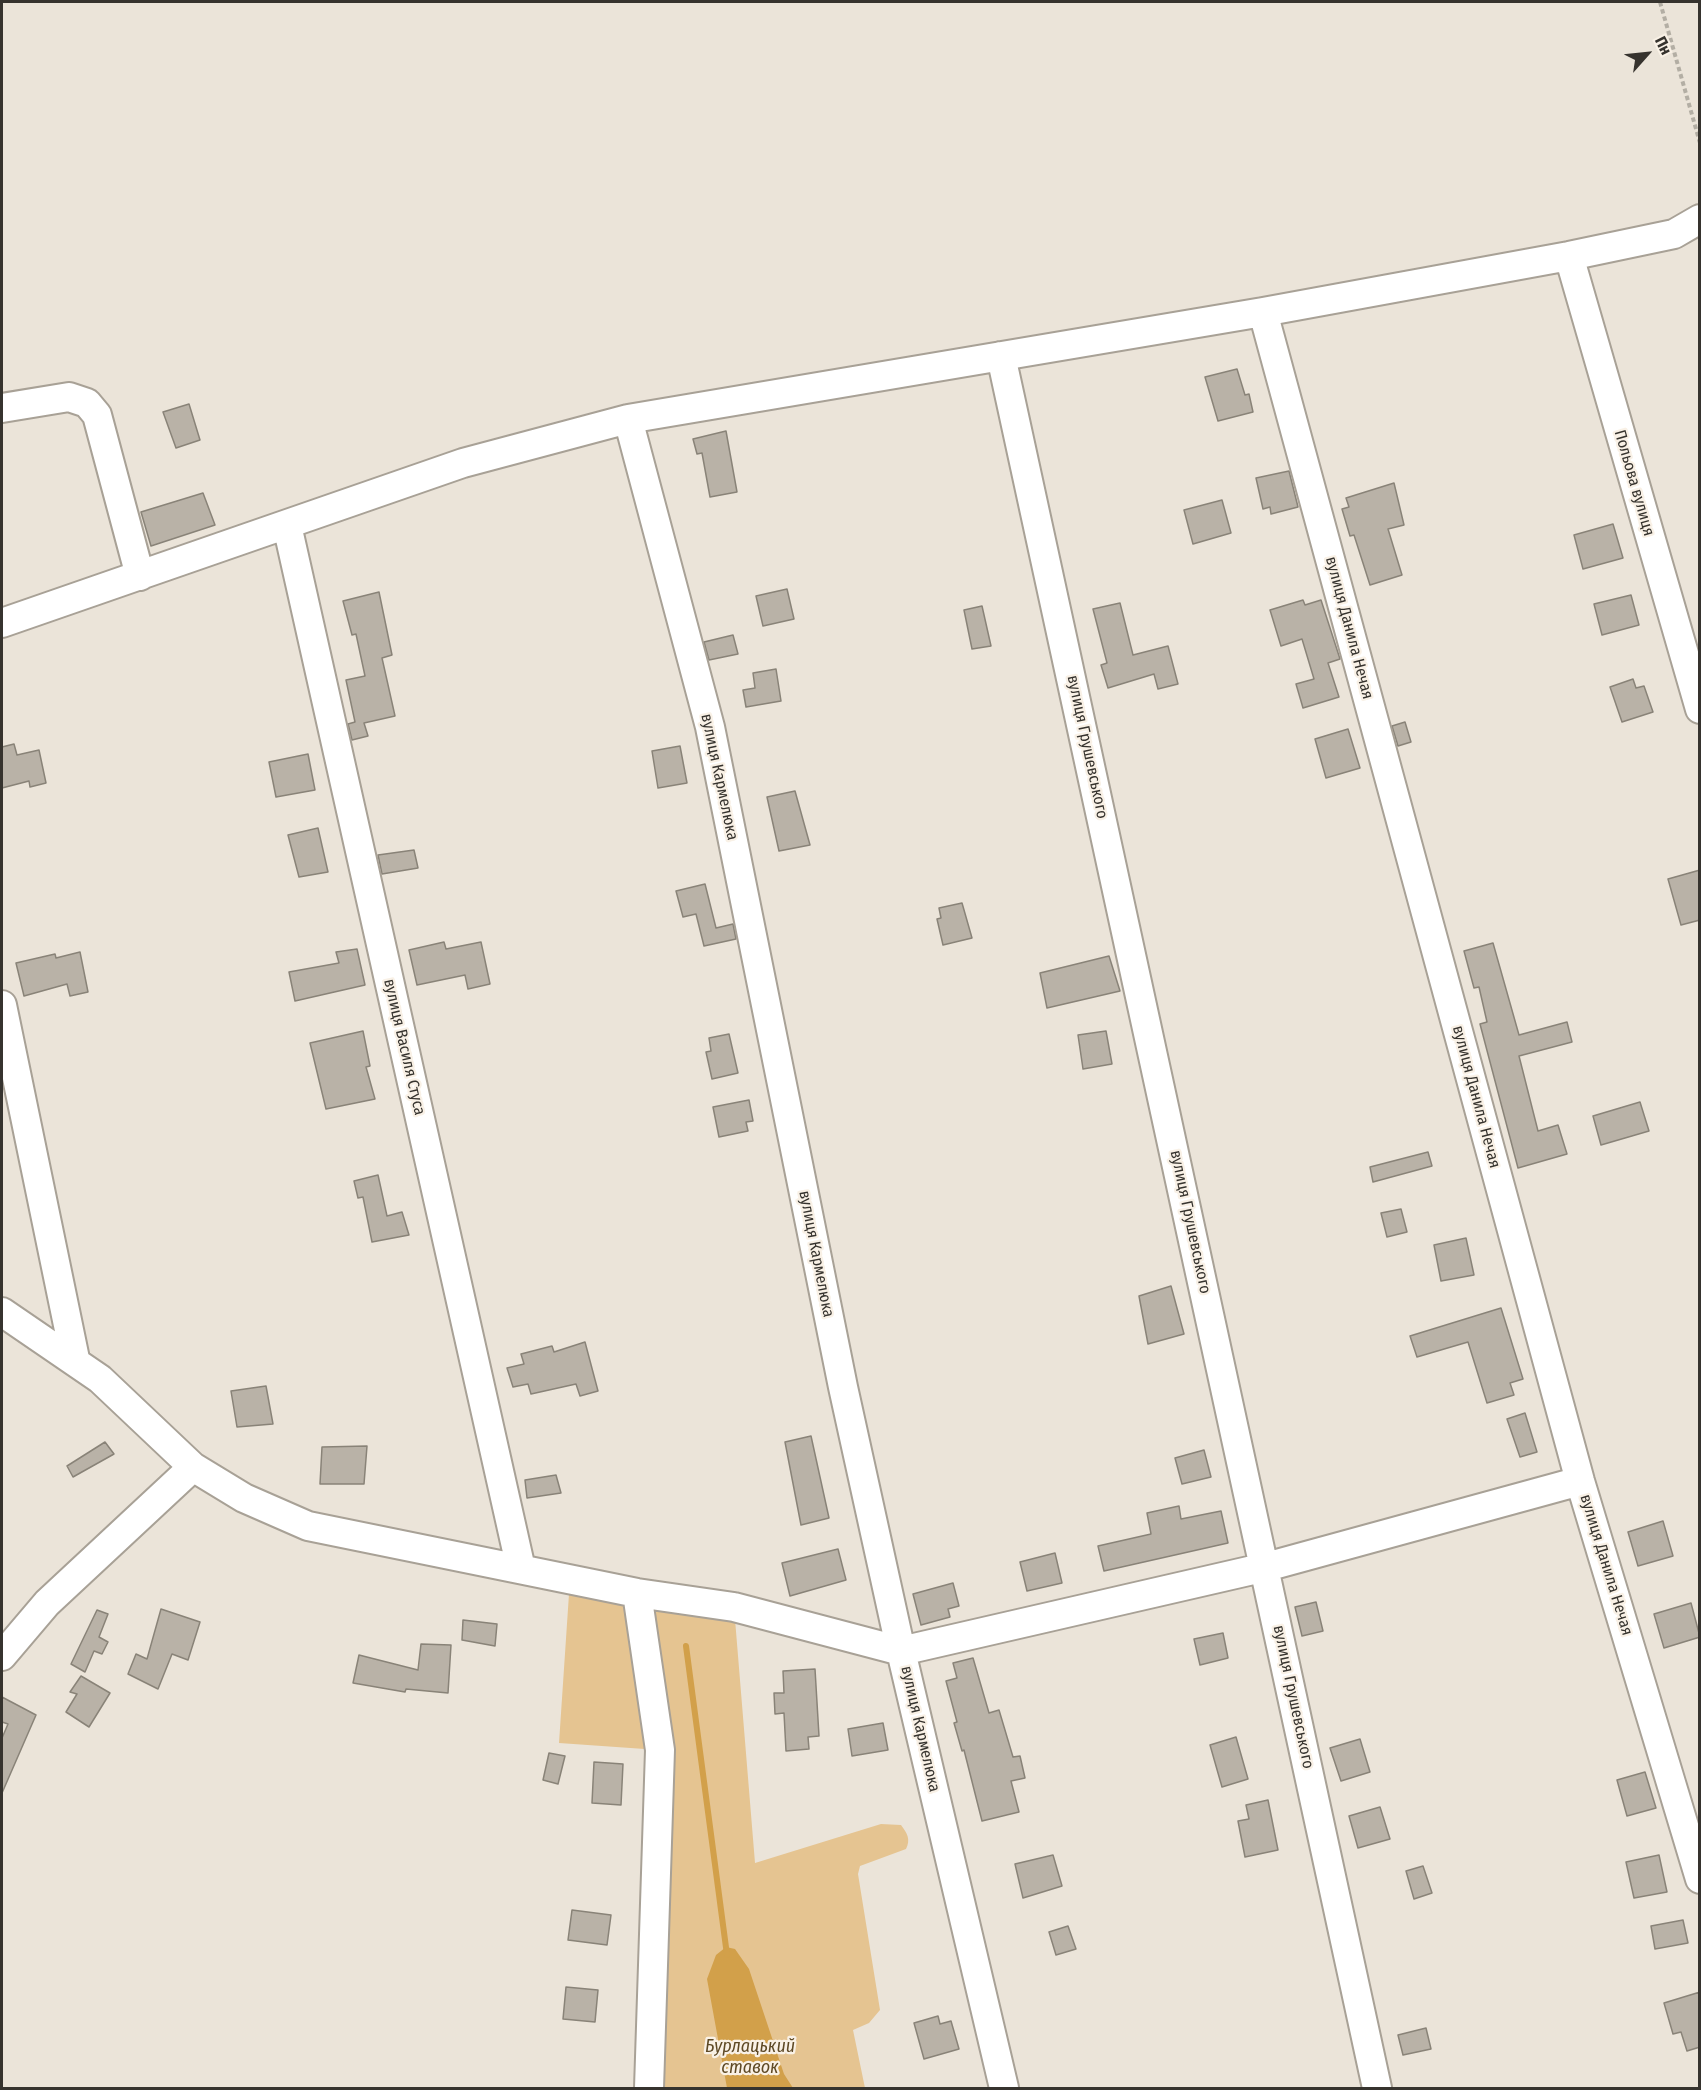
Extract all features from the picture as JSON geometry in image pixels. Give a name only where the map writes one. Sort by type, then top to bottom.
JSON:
[{"type":"street","points":[[2,622],[463,463],[628,419],[1263,312],[1569,256],[1674,234],[1700,219]]},
{"type":"street","name":"Польова вулиця","points":[[1569,256],[1700,709]]},
{"type":"street","name":"вулиця Данила Нечая","points":[[1263,312],[1580,1481],[1700,1879]]},
{"type":"street","name":"вулиця Грушевського","points":[[1001,356],[1266,1567],[1377,2088]]},
{"type":"street","points":[[2,408],[69,397],[87,402],[97,416],[140,576]]},
{"type":"street","name":"вулиця Кармелюка","points":[[628,419],[710,727],[840,1375],[901,1651],[1004,2088]]},
{"type":"street","name":"вулиця Василя Стуса","points":[[287,525],[521,1569]]},
{"type":"street","points":[[2,1005],[75,1359]]},
{"type":"street","points":[[2,1312],[75,1359],[125,1401],[192,1467],[244,1498],[308,1526],[637,1593],[734,1607],[901,1651],[1266,1567],[1580,1481]]},
{"type":"street","points":[[2,1656],[47,1603],[192,1467]]},
{"type":"street","points":[[637,1593],[660,1750],[649,2088]]},
{"type":"path","points":[[1660,2],[1700,143]]},
{"type":"shaded area","points":[[570,1579],[734,1607],[755,1863],[881,1824],[901,1825],[908,1836],[906,1849],[860,1866],[858,1874],[880,2010],[869,2023],[853,2030],[865,2088],[649,2088],[659,1750],[559,1743]]},
{"type":"water","name":"Бурлацький ставок","points":[[726,1947],[735,1949],[749,1969],[784,2074],[793,2088],[727,2088],[707,1979],[716,1955]]},
{"type":"building","points":[[1237,369],[1245,395],[1249,394],[1253,412],[1218,421],[1205,377]]},
{"type":"building","points":[[189,404],[200,440],[176,448],[163,412]]},
{"type":"building","points":[[726,431],[737,492],[710,497],[702,453],[697,454],[693,439]]},
{"type":"building","points":[[1289,471],[1298,507],[1271,514],[1270,507],[1263,509],[1256,478]]},
{"type":"building","points":[[1394,483],[1404,525],[1388,529],[1402,575],[1370,585],[1354,535],[1350,536],[1342,509],[1349,507],[1346,498]]},
{"type":"building","points":[[203,493],[215,525],[151,546],[141,512]]},
{"type":"building","points":[[1222,500],[1231,533],[1193,544],[1184,510]]},
{"type":"building","points":[[1613,524],[1623,558],[1583,569],[1574,535]]},
{"type":"building","points":[[787,589],[794,619],[763,626],[756,596]]},
{"type":"building","points":[[379,592],[392,655],[382,658],[395,716],[364,723],[368,736],[352,740],[348,724],[355,722],[346,680],[365,676],[356,634],[352,635],[343,601]]},
{"type":"building","points":[[1631,595],[1639,625],[1602,635],[1594,604]]},
{"type":"building","points":[[1303,600],[1305,605],[1321,600],[1340,659],[1328,663],[1339,697],[1303,708],[1296,684],[1314,679],[1302,639],[1281,646],[1270,610]]},
{"type":"building","points":[[1120,603],[1133,655],[1168,646],[1178,684],[1158,689],[1154,674],[1108,688],[1101,665],[1107,663],[1093,609]]},
{"type":"building","points":[[982,606],[991,646],[972,649],[964,610]]},
{"type":"building","points":[[733,635],[738,654],[709,660],[704,642]]},
{"type":"building","points":[[776,669],[781,701],[746,707],[743,690],[755,688],[753,673]]},
{"type":"building","points":[[1633,679],[1636,688],[1644,686],[1653,712],[1622,722],[1610,687]]},
{"type":"building","points":[[1405,722],[1411,742],[1398,746],[1392,726]]},
{"type":"building","points":[[1348,729],[1360,768],[1326,778],[1315,739]]},
{"type":"building","points":[[14,744],[17,755],[39,750],[46,783],[30,787],[29,781],[2,788],[2,747]]},
{"type":"building","points":[[680,746],[687,783],[658,788],[652,751]]},
{"type":"building","points":[[308,754],[315,790],[276,797],[269,762]]},
{"type":"building","points":[[795,791],[810,845],[779,851],[767,797]]},
{"type":"building","points":[[318,828],[328,872],[299,877],[288,835]]},
{"type":"building","points":[[414,850],[418,868],[382,874],[378,855]]},
{"type":"building","points":[[1700,870],[1700,920],[1681,925],[1668,879]]},
{"type":"building","points":[[705,884],[716,928],[733,924],[736,939],[704,946],[696,914],[683,917],[676,891]]},
{"type":"building","points":[[962,903],[972,938],[943,945],[937,919],[941,918],[939,908]]},
{"type":"building","points":[[444,942],[446,949],[481,942],[490,984],[468,989],[465,975],[417,985],[409,950]]},
{"type":"building","points":[[1493,943],[1519,1035],[1567,1022],[1572,1042],[1519,1056],[1538,1131],[1558,1125],[1567,1154],[1518,1168],[1480,1024],[1487,1022],[1479,987],[1474,988],[1464,951]]},
{"type":"building","points":[[357,949],[365,985],[295,1001],[289,972],[339,963],[336,952]]},
{"type":"building","points":[[80,952],[88,992],[70,996],[67,984],[24,996],[16,963],[55,954],[56,958]]},
{"type":"building","points":[[1109,956],[1120,991],[1047,1008],[1040,973]]},
{"type":"building","points":[[363,1031],[370,1066],[366,1067],[375,1099],[326,1109],[310,1043]]},
{"type":"building","points":[[1106,1031],[1112,1064],[1083,1069],[1078,1035]]},
{"type":"building","points":[[729,1034],[738,1073],[712,1079],[706,1052],[711,1051],[709,1038]]},
{"type":"building","points":[[749,1100],[753,1121],[746,1122],[748,1131],[719,1137],[713,1107]]},
{"type":"building","points":[[1640,1102],[1649,1131],[1601,1145],[1593,1116]]},
{"type":"building","points":[[1428,1152],[1432,1166],[1373,1182],[1370,1167]]},
{"type":"building","points":[[378,1175],[387,1216],[402,1212],[409,1235],[372,1242],[363,1197],[358,1198],[354,1181]]},
{"type":"building","points":[[1401,1209],[1407,1232],[1387,1237],[1381,1213]]},
{"type":"building","points":[[1466,1238],[1474,1275],[1441,1281],[1434,1245]]},
{"type":"building","points":[[1171,1286],[1184,1334],[1148,1344],[1139,1296]]},
{"type":"building","points":[[1501,1308],[1523,1379],[1510,1383],[1514,1395],[1487,1403],[1468,1342],[1417,1357],[1410,1336]]},
{"type":"building","points":[[585,1342],[598,1391],[580,1396],[576,1384],[531,1394],[528,1384],[513,1387],[507,1368],[524,1364],[521,1354],[552,1346],[554,1352]]},
{"type":"building","points":[[266,1386],[273,1424],[237,1427],[231,1391]]},
{"type":"building","points":[[1525,1413],[1537,1452],[1520,1457],[1507,1419]]},
{"type":"building","points":[[811,1436],[829,1518],[801,1525],[785,1442]]},
{"type":"building","points":[[105,1442],[114,1454],[73,1477],[67,1466]]},
{"type":"building","points":[[367,1446],[364,1484],[320,1484],[322,1447]]},
{"type":"building","points":[[1204,1450],[1211,1477],[1182,1484],[1175,1458]]},
{"type":"building","points":[[556,1475],[561,1493],[527,1498],[525,1480]]},
{"type":"building","points":[[1179,1506],[1181,1519],[1221,1511],[1228,1543],[1104,1571],[1098,1546],[1151,1534],[1147,1513]]},
{"type":"building","points":[[1663,1521],[1673,1556],[1638,1566],[1628,1532]]},
{"type":"building","points":[[838,1549],[846,1580],[790,1596],[782,1563]]},
{"type":"building","points":[[1055,1553],[1062,1583],[1027,1591],[1020,1562]]},
{"type":"building","points":[[953,1583],[959,1606],[948,1609],[950,1617],[921,1625],[913,1594]]},
{"type":"building","points":[[1316,1602],[1323,1631],[1302,1636],[1295,1607]]},
{"type":"building","points":[[1691,1603],[1700,1637],[1664,1648],[1654,1614]]},
{"type":"building","points":[[161,1609],[200,1622],[188,1660],[172,1654],[158,1689],[128,1674],[136,1654],[147,1659]]},
{"type":"building","points":[[97,1610],[108,1614],[99,1637],[108,1642],[102,1654],[94,1651],[85,1672],[71,1664]]},
{"type":"building","points":[[463,1620],[497,1624],[495,1646],[462,1640]]},
{"type":"building","points":[[1223,1633],[1228,1658],[1200,1665],[1194,1639]]},
{"type":"building","points":[[421,1644],[451,1645],[448,1693],[406,1689],[405,1692],[353,1683],[359,1655],[418,1670]]},
{"type":"building","points":[[973,1658],[989,1713],[999,1710],[1013,1757],[1020,1756],[1025,1778],[1011,1781],[1019,1812],[982,1821],[964,1750],[962,1751],[954,1723],[957,1722],[946,1681],[957,1678],[953,1663]]},
{"type":"building","points":[[815,1669],[819,1736],[808,1737],[809,1749],[786,1751],[784,1713],[775,1714],[774,1693],[784,1693],[783,1671]]},
{"type":"building","points":[[81,1676],[110,1693],[89,1727],[66,1712],[77,1694],[70,1692]]},
{"type":"building","points":[[2,1697],[36,1715],[2,1793],[2,1738],[8,1724],[2,1722]]},
{"type":"building","points":[[883,1723],[888,1750],[852,1756],[848,1729]]},
{"type":"building","points":[[1236,1737],[1248,1779],[1222,1787],[1210,1745]]},
{"type":"building","points":[[1360,1739],[1370,1772],[1341,1781],[1330,1748]]},
{"type":"building","points":[[549,1753],[565,1756],[558,1784],[543,1780]]},
{"type":"building","points":[[594,1762],[623,1764],[621,1805],[592,1803]]},
{"type":"building","points":[[1645,1772],[1656,1808],[1627,1816],[1617,1780]]},
{"type":"building","points":[[1268,1800],[1278,1850],[1245,1857],[1238,1821],[1249,1819],[1246,1805]]},
{"type":"building","points":[[1380,1807],[1390,1839],[1358,1848],[1349,1816]]},
{"type":"building","points":[[1053,1855],[1062,1886],[1023,1898],[1015,1864]]},
{"type":"building","points":[[1659,1855],[1667,1892],[1634,1898],[1626,1862]]},
{"type":"building","points":[[1423,1866],[1432,1893],[1414,1899],[1406,1871]]},
{"type":"building","points":[[572,1910],[611,1915],[607,1945],[568,1940]]},
{"type":"building","points":[[1683,1920],[1688,1943],[1655,1949],[1651,1926]]},
{"type":"building","points":[[1068,1926],[1076,1949],[1056,1955],[1049,1932]]},
{"type":"building","points":[[566,1987],[598,1990],[595,2022],[563,2019]]},
{"type":"building","points":[[1700,1992],[1700,2047],[1687,2051],[1681,2032],[1673,2034],[1664,2003]]},
{"type":"building","points":[[938,2016],[940,2024],[951,2021],[959,2049],[924,2059],[914,2023]]},
{"type":"building","points":[[1426,2028],[1431,2049],[1403,2055],[1398,2035]]},
{"type":"waterway","points":[[686,1646],[727,1955]]}]
